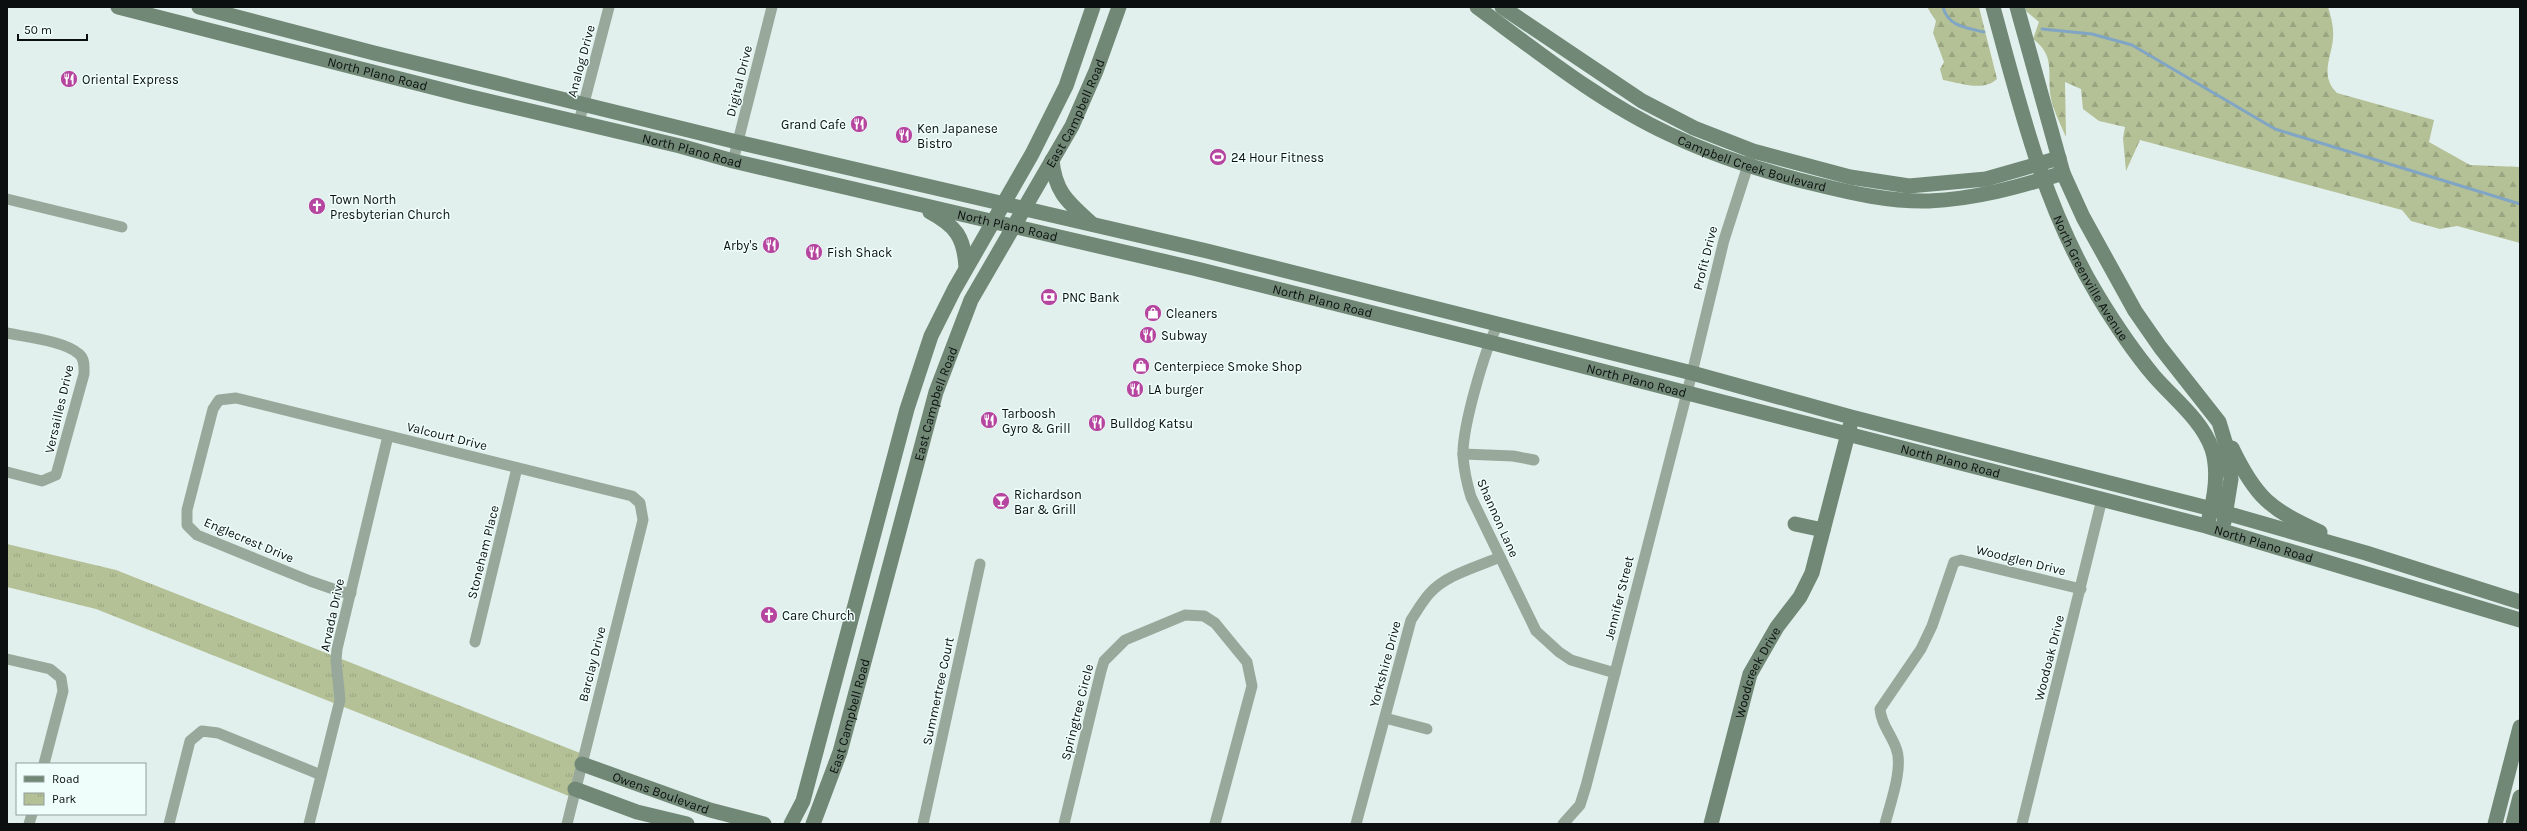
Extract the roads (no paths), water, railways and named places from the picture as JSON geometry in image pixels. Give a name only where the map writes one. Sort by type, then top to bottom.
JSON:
[{"type":"main road","name":"North Plano Road","points":[[118,7],[162,13],[320,59],[467,96],[579,122],[733,161],[1197,269],[1489,342],[2206,526],[2520,620]]},
{"type":"main road","name":"North Plano Road","points":[[199,7],[471,77],[737,142],[1207,251],[1692,373],[1851,417],[2227,513],[2366,553],[2520,602]]},
{"type":"main road","name":"East Campbell Road","points":[[792,824],[803,802],[901,435],[931,336],[966,267],[1032,154],[1066,86],[1093,7]]},
{"type":"main road","name":"East Campbell Road","points":[[812,824],[840,752],[936,392],[971,300],[1015,227],[1084,99],[1119,7]]},
{"type":"main road","name":"Campbell Creek Boulevard","points":[[1477,7],[1590,89],[1669,134],[1748,166],[1828,188],[1896,192],[1986,179],[2059,158]]},
{"type":"main road","name":"Campbell Creek Boulevard","points":[[1502,7],[1642,101],[1694,128],[1753,151],[1850,177],[1928,201],[1953,199],[2006,190],[2063,173]]},
{"type":"main road","name":"North Greenville Avenue","points":[[1993,7],[2022,118],[2053,208],[2097,295],[2153,375],[2205,436],[2212,449],[2216,483],[2212,509],[2206,526]]},
{"type":"main road","name":"North Greenville Avenue","points":[[2017,7],[2063,173],[2086,223],[2135,311],[2160,348],[2219,422],[2230,465],[2231,479],[2227,513],[2222,531]]},
{"type":"main road","points":[[320,59],[325,40]]},
{"type":"main road","points":[[467,96],[471,77]]},
{"type":"main road","points":[[1634,115],[1642,101]]},
{"type":"main road","points":[[1052,160],[1057,188],[1065,199],[1093,225]]},
{"type":"main road","points":[[915,203],[946,220],[954,229],[961,239],[965,249],[966,267]]},
{"type":"main road","points":[[1197,269],[1207,251]]},
{"type":"main road","name":"Woodcreek Drive","points":[[1711,824],[1750,674],[1777,627],[1800,597],[1807,583],[1849,435],[1851,417]]},
{"type":"main road","points":[[2219,422],[2242,469],[2270,505],[2295,521],[2366,553]]},
{"type":"main road","points":[[901,435],[923,441]]},
{"type":"main road","points":[[2094,478],[2103,491],[2102,499]]},
{"type":"main road","points":[[1795,524],[1823,530]]},
{"type":"main road","points":[[864,571],[887,577]]},
{"type":"main road","points":[[2495,824],[2520,727]]},
{"type":"main road","name":"Owens Boulevard","points":[[582,764],[710,810],[764,824]]},
{"type":"main road","name":"Owens Boulevard","points":[[575,789],[637,812],[687,824]]},
{"type":"main road","points":[[2513,824],[2520,797]]},
{"type":"street","name":"Analog Drive","points":[[579,122],[609,7]]},
{"type":"street","name":"Digital Drive","points":[[733,161],[772,7]]},
{"type":"street","name":"Profit Drive","points":[[1692,373],[1724,240],[1753,151]]},
{"type":"street","points":[[7,199],[122,227]]},
{"type":"street","name":"Shannon Lane","points":[[1498,324],[1489,342],[1465,437],[1463,454],[1465,477],[1471,497],[1536,631],[1559,652],[1571,660],[1615,673]]},
{"type":"street","name":"Versailles Drive","points":[[7,333],[69,348],[80,354],[84,362],[84,374],[56,475],[42,481],[7,472]]},
{"type":"street","name":"Jennifer Street","points":[[1563,824],[1580,805],[1615,673],[1685,393],[1692,373]]},
{"type":"street","name":"Valcourt Drive","points":[[236,398],[632,496],[640,503],[643,512]]},
{"type":"street","name":"Englecrest Drive","points":[[236,398],[220,400],[213,410],[187,510],[187,525],[196,535],[310,581],[342,592],[351,593]]},
{"type":"street","name":"Arvada Drive","points":[[309,824],[340,700],[336,660],[388,436]]},
{"type":"street","points":[[1463,454],[1513,456],[1534,460]]},
{"type":"street","name":"Stoneham Place","points":[[476,642],[517,468]]},
{"type":"street","name":"Woodoak Drive","points":[[2022,824],[2102,499]]},
{"type":"street","name":"Barclay Drive","points":[[567,824],[643,520],[643,512]]},
{"type":"street","name":"Yorkshire Drive","points":[[1356,824],[1412,620],[1429,594],[1450,579],[1500,557]]},
{"type":"street","name":"Woodglen Drive","points":[[1886,824],[1899,766],[1897,749],[1882,722],[1880,709],[1921,649],[1932,626],[1954,562],[1961,560],[2081,589]]},
{"type":"street","name":"Summertree Court","points":[[923,824],[980,564]]},
{"type":"street","name":"Springtree Circle","points":[[1064,824],[1104,661],[1125,640],[1185,614],[1204,616],[1215,623],[1247,662],[1251,674],[1252,686],[1215,824]]},
{"type":"street","points":[[7,658],[50,669],[61,678],[63,691],[44,763]]},
{"type":"street","points":[[1384,718],[1427,729]]},
{"type":"street","points":[[169,824],[190,741],[202,731],[218,733],[321,775]]},
{"type":"waterway","points":[[1943,7],[1949,19],[1954,23],[1965,28],[1984,32]]},
{"type":"waterway","points":[[2042,29],[2092,34],[2132,45],[2275,129],[2520,204]]},
{"type":"place","name":"Oriental Express","points":[[69,79]]},
{"type":"place","name":"Grand Cafe","points":[[859,124]]},
{"type":"place","name":"Ken Japanese Bistro","points":[[904,135]]},
{"type":"place","name":"24 Hour Fitness","points":[[1218,157]]},
{"type":"place","name":"Town North Presbyterian Church","points":[[317,206]]},
{"type":"place","name":"Arby's","points":[[771,245]]},
{"type":"place","name":"Fish Shack","points":[[814,252]]},
{"type":"place","name":"PNC Bank","points":[[1049,297]]},
{"type":"place","name":"Cleaners","points":[[1153,313]]},
{"type":"place","name":"Subway","points":[[1148,335]]},
{"type":"place","name":"Centerpiece Smoke Shop","points":[[1141,366]]},
{"type":"place","name":"LA burger","points":[[1135,389]]},
{"type":"place","name":"Tarboosh Gyro & Grill","points":[[989,420]]},
{"type":"place","name":"Bulldog Katsu","points":[[1097,423]]},
{"type":"place","name":"Richardson Bar & Grill","points":[[1001,501]]},
{"type":"place","name":"Care Church","points":[[769,615]]}]
